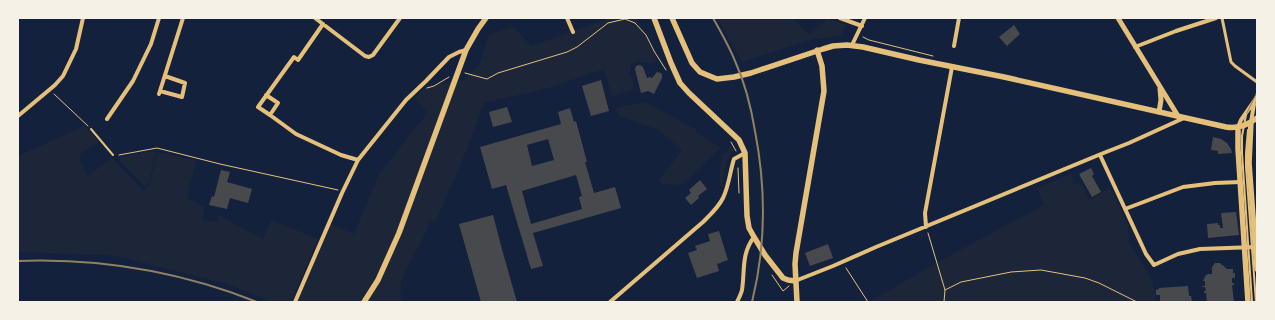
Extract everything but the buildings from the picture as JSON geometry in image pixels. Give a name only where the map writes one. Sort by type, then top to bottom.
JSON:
[{"type":"main road","points":[[364,302],[378,280],[399,233],[466,50],[486,18]]},
{"type":"main road","points":[[654,18],[671,64],[680,83],[739,140],[745,153],[749,228],[783,278],[795,281]]},
{"type":"main road","points":[[672,18],[692,62],[700,72],[722,79],[746,74],[817,50],[840,45],[852,45],[952,67],[1011,78],[1226,127],[1246,125],[1257,118]]},
{"type":"main road","points":[[797,302],[795,264],[800,225],[824,91],[822,66],[817,50]]},
{"type":"main road","points":[[1246,125],[1238,144],[1240,182],[1250,247],[1257,269]]},
{"type":"main road","points":[[1246,125],[1249,163],[1250,247],[1248,302]]},
{"type":"street","points":[[18,115],[60,81],[78,45],[83,18]]},
{"type":"street","points":[[107,119],[133,81],[151,44],[159,18]]},
{"type":"street","points":[[165,76],[185,83],[182,97],[160,92],[183,18]]},
{"type":"street","points":[[315,18],[365,56],[369,57],[373,55],[400,18]]},
{"type":"street","points":[[567,18],[573,32]]},
{"type":"street","points":[[840,18],[862,26]]},
{"type":"street","points":[[852,45],[865,18]]},
{"type":"street","points":[[954,46],[959,18]]},
{"type":"street","points":[[795,281],[1129,143],[1181,117],[1160,88],[1118,18]]},
{"type":"street","points":[[1135,47],[1176,31],[1216,18]]},
{"type":"street","points":[[1222,18],[1232,62],[1235,66],[1257,82]]},
{"type":"street","points":[[323,24],[298,60],[294,57],[258,107],[296,134],[341,155],[358,160]]},
{"type":"street","points":[[295,302],[342,191],[358,160],[406,100],[449,57],[466,50]]},
{"type":"street","points":[[926,227],[925,213],[952,67]]},
{"type":"street","points":[[1159,112],[1161,100],[1160,88]]},
{"type":"street","points":[[266,95],[278,103],[270,115]]},
{"type":"street","points":[[1254,102],[1253,111],[1246,125],[1241,120],[1257,97]]},
{"type":"street","points":[[610,302],[715,210],[723,198],[734,159],[745,153]]},
{"type":"street","points":[[1100,155],[1146,254],[1154,264],[1178,254],[1200,249],[1250,247]]},
{"type":"street","points":[[1125,209],[1183,187],[1240,182]]},
{"type":"street","points":[[737,302],[742,291],[744,257],[749,243],[754,237]]},
{"type":"lane","points":[[1246,125],[1242,153],[1256,302]]},
{"type":"lane","points":[[91,129],[113,155]]},
{"type":"lane","points":[[1250,247],[1252,302]]},
{"type":"path","points":[[428,88],[452,75],[455,69],[487,79],[498,73],[567,52],[577,47],[608,23],[625,19],[635,23],[646,35],[667,71]]},
{"type":"path","points":[[864,38],[938,57]]},
{"type":"path","points":[[50,90],[91,129]]},
{"type":"path","points":[[727,137],[732,143],[737,156],[740,195]]},
{"type":"path","points":[[113,155],[157,148],[213,163],[342,191]]},
{"type":"path","points":[[926,227],[945,290],[944,302]]},
{"type":"path","points":[[843,262],[868,302]]},
{"type":"path","points":[[945,290],[960,282],[1010,272],[1041,270],[1085,278],[1100,283],[1137,302]]},
{"type":"shaded area","points":[[611,18],[637,18],[657,61],[648,63],[637,62],[631,65],[630,72],[635,89],[612,96],[604,69],[548,88],[484,103],[462,162],[443,206],[436,220],[429,222],[427,230],[404,275],[401,284],[402,302],[296,302],[330,224],[354,234],[379,174],[428,112],[414,98],[428,86],[464,80],[480,64],[488,35],[514,27],[531,46]]},
{"type":"shaded area","points":[[717,18],[793,18],[809,35],[828,18],[846,25],[842,35],[814,39],[742,62]]},
{"type":"shaded area","points":[[645,102],[697,130],[696,132],[720,148],[682,185],[663,184],[659,180],[682,150],[659,130],[618,116],[616,108]]},
{"type":"shaded area","points":[[84,126],[99,142],[79,155],[85,173],[88,176],[112,158],[144,191],[150,184],[157,152],[196,161],[187,198],[204,207],[203,220],[217,222],[218,215],[263,239],[271,220],[318,239],[291,302],[272,302],[227,284],[125,258],[106,255],[18,252],[18,156]]},
{"type":"shaded area","points":[[732,147],[734,150],[726,163],[722,186],[719,186],[722,156]]},
{"type":"shaded area","points":[[152,151],[156,152],[149,183],[145,187],[119,160],[120,157]]},
{"type":"shaded area","points":[[1071,174],[1076,184],[1080,182],[1089,200],[1111,188],[1128,225],[1129,242],[1153,282],[1156,302],[869,302],[945,258],[1044,205],[1037,188]]},
{"type":"tram line","points":[[1247,113],[1257,92]]},
{"type":"railway","points":[[713,18],[739,69],[752,113],[759,152],[763,195],[763,217],[760,260],[752,302]]},
{"type":"railway","points":[[18,261],[79,262],[139,269],[199,283],[257,302]]}]
